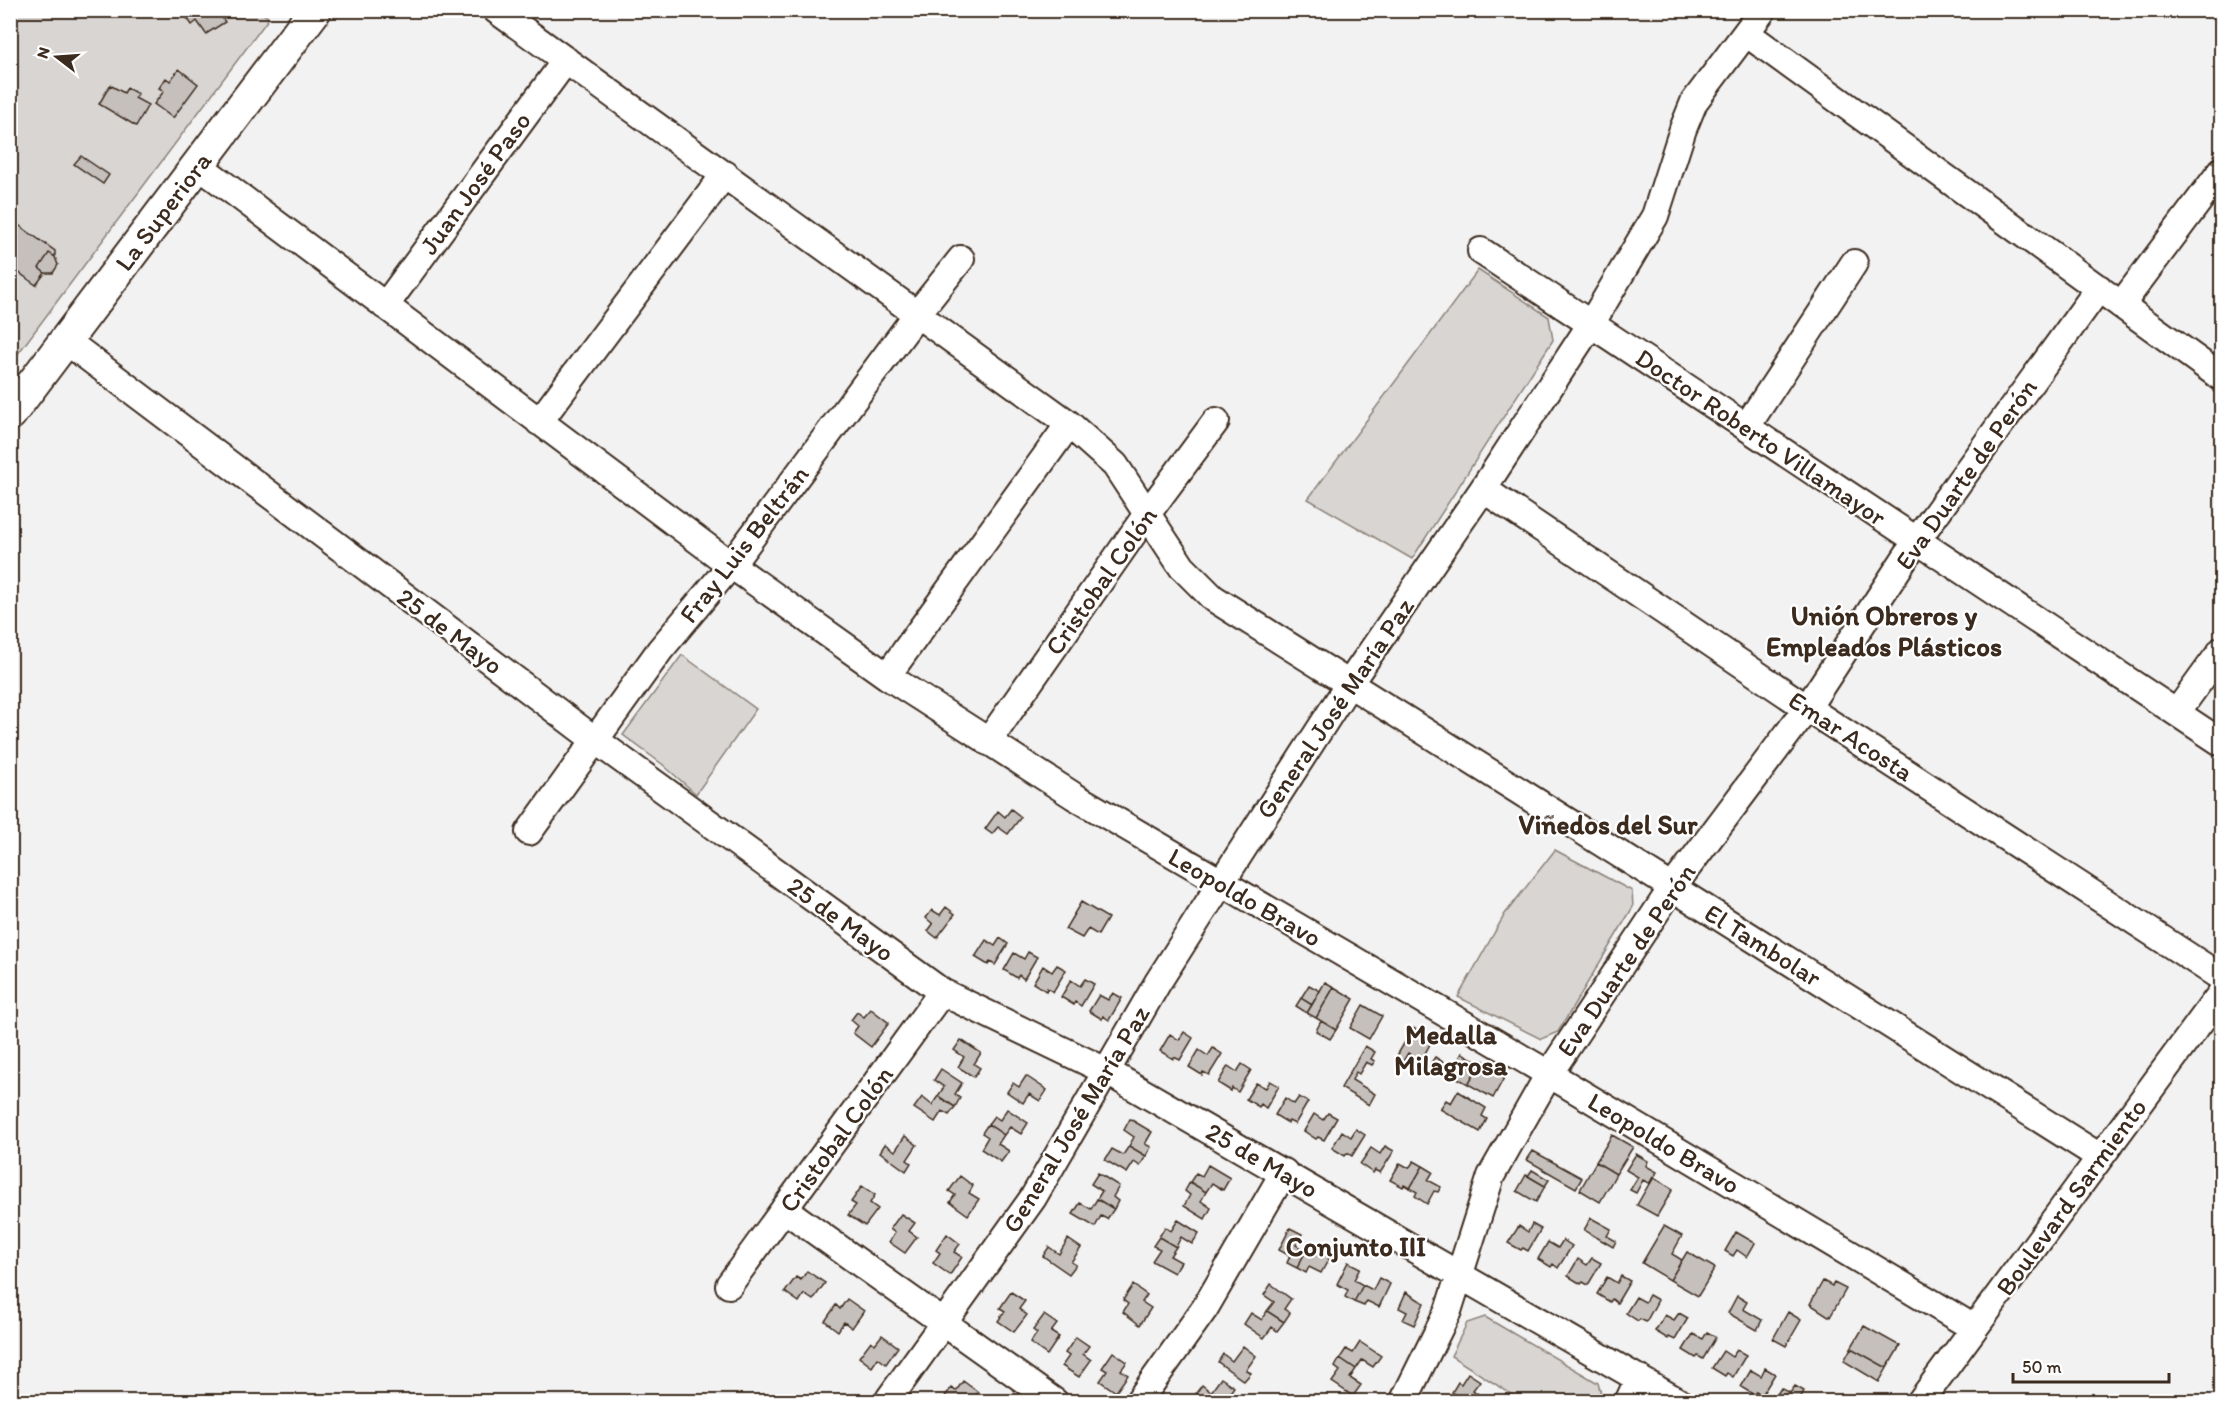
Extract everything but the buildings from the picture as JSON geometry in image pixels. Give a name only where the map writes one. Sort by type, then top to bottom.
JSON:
[{"type":"main road","name":"La Superiora","points":[[10,414],[315,10]]},
{"type":"street","name":"El Tambolar","points":[[496,10],[1069,424],[1115,465],[1182,567],[1213,598],[2100,1157]]},
{"type":"street","name":"General José María Paz","points":[[889,1399],[1033,1198],[1158,982],[1221,882],[1349,684],[1484,489],[1591,324],[1655,216],[1694,102],[1763,10]]},
{"type":"street","points":[[1746,33],[2222,378]]},
{"type":"street","name":"Juan José Paso","points":[[385,306],[566,60]]},
{"type":"street","name":"Leopoldo Bravo","points":[[198,165],[731,565],[887,676],[1074,796],[1549,1074],[1974,1328]]},
{"type":"street","points":[[2121,305],[2222,170]]},
{"type":"street","points":[[539,422],[725,174]]},
{"type":"street","name":"Doctor Roberto Villamayor","points":[[1481,251],[2222,743]]},
{"type":"street","name":"Fray Luis Beltrán","points":[[529,832],[660,650],[731,565],[918,313],[961,259]]},
{"type":"street","points":[[1747,426],[1854,263]]},
{"type":"street","name":"Eva Duarte de Perón","points":[[1403,1401],[1448,1311],[1491,1176],[1549,1074],[1672,888],[1807,708],[1917,540],[2098,288]]},
{"type":"street","name":"25 de Mayo","points":[[65,340],[595,740],[942,992],[1107,1071],[1679,1401]]},
{"type":"street","name":"Cristobal Colón","points":[[988,742],[1147,514],[1216,421]]},
{"type":"street","points":[[887,676],[1069,424]]},
{"type":"street","name":"Emar Acosta","points":[[1484,489],[1807,708],[2222,978]]},
{"type":"street","points":[[2176,712],[2222,650]]},
{"type":"street","name":"Cristobal Colón","points":[[729,1285],[942,992]]},
{"type":"street","name":"Boulevard Sarmiento","points":[[1920,1401],[2222,992]]},
{"type":"street","points":[[1138,1401],[1205,1308],[1284,1172]]},
{"type":"street","points":[[784,1209],[1055,1401]]},
{"type":"street","points":[[1628,1401],[1639,1378]]},
{"type":"shaded area","points":[[11,11],[259,11],[269,18],[11,363]]},
{"type":"shaded area","points":[[1478,270],[1549,317],[1553,340],[1412,559],[1308,499]]},
{"type":"shaded area","points":[[682,655],[756,709],[696,794],[662,764],[623,735]]},
{"type":"shaded area","points":[[1555,850],[1632,891],[1633,907],[1558,1032],[1541,1039],[1458,997],[1505,914]]},
{"type":"shaded area","points":[[1485,1317],[1598,1383],[1603,1401],[1522,1401],[1451,1356],[1467,1323]]},
{"type":"district","name":"Unión Obreros y Empleados Plásticos","points":[[1884,630]]},
{"type":"district","name":"Viñedos del Sur","points":[[1608,824]]},
{"type":"district","name":"Medalla Milagrosa","points":[[1451,1050]]},
{"type":"district","name":"Conjunto III","points":[[1356,1246]]}]
